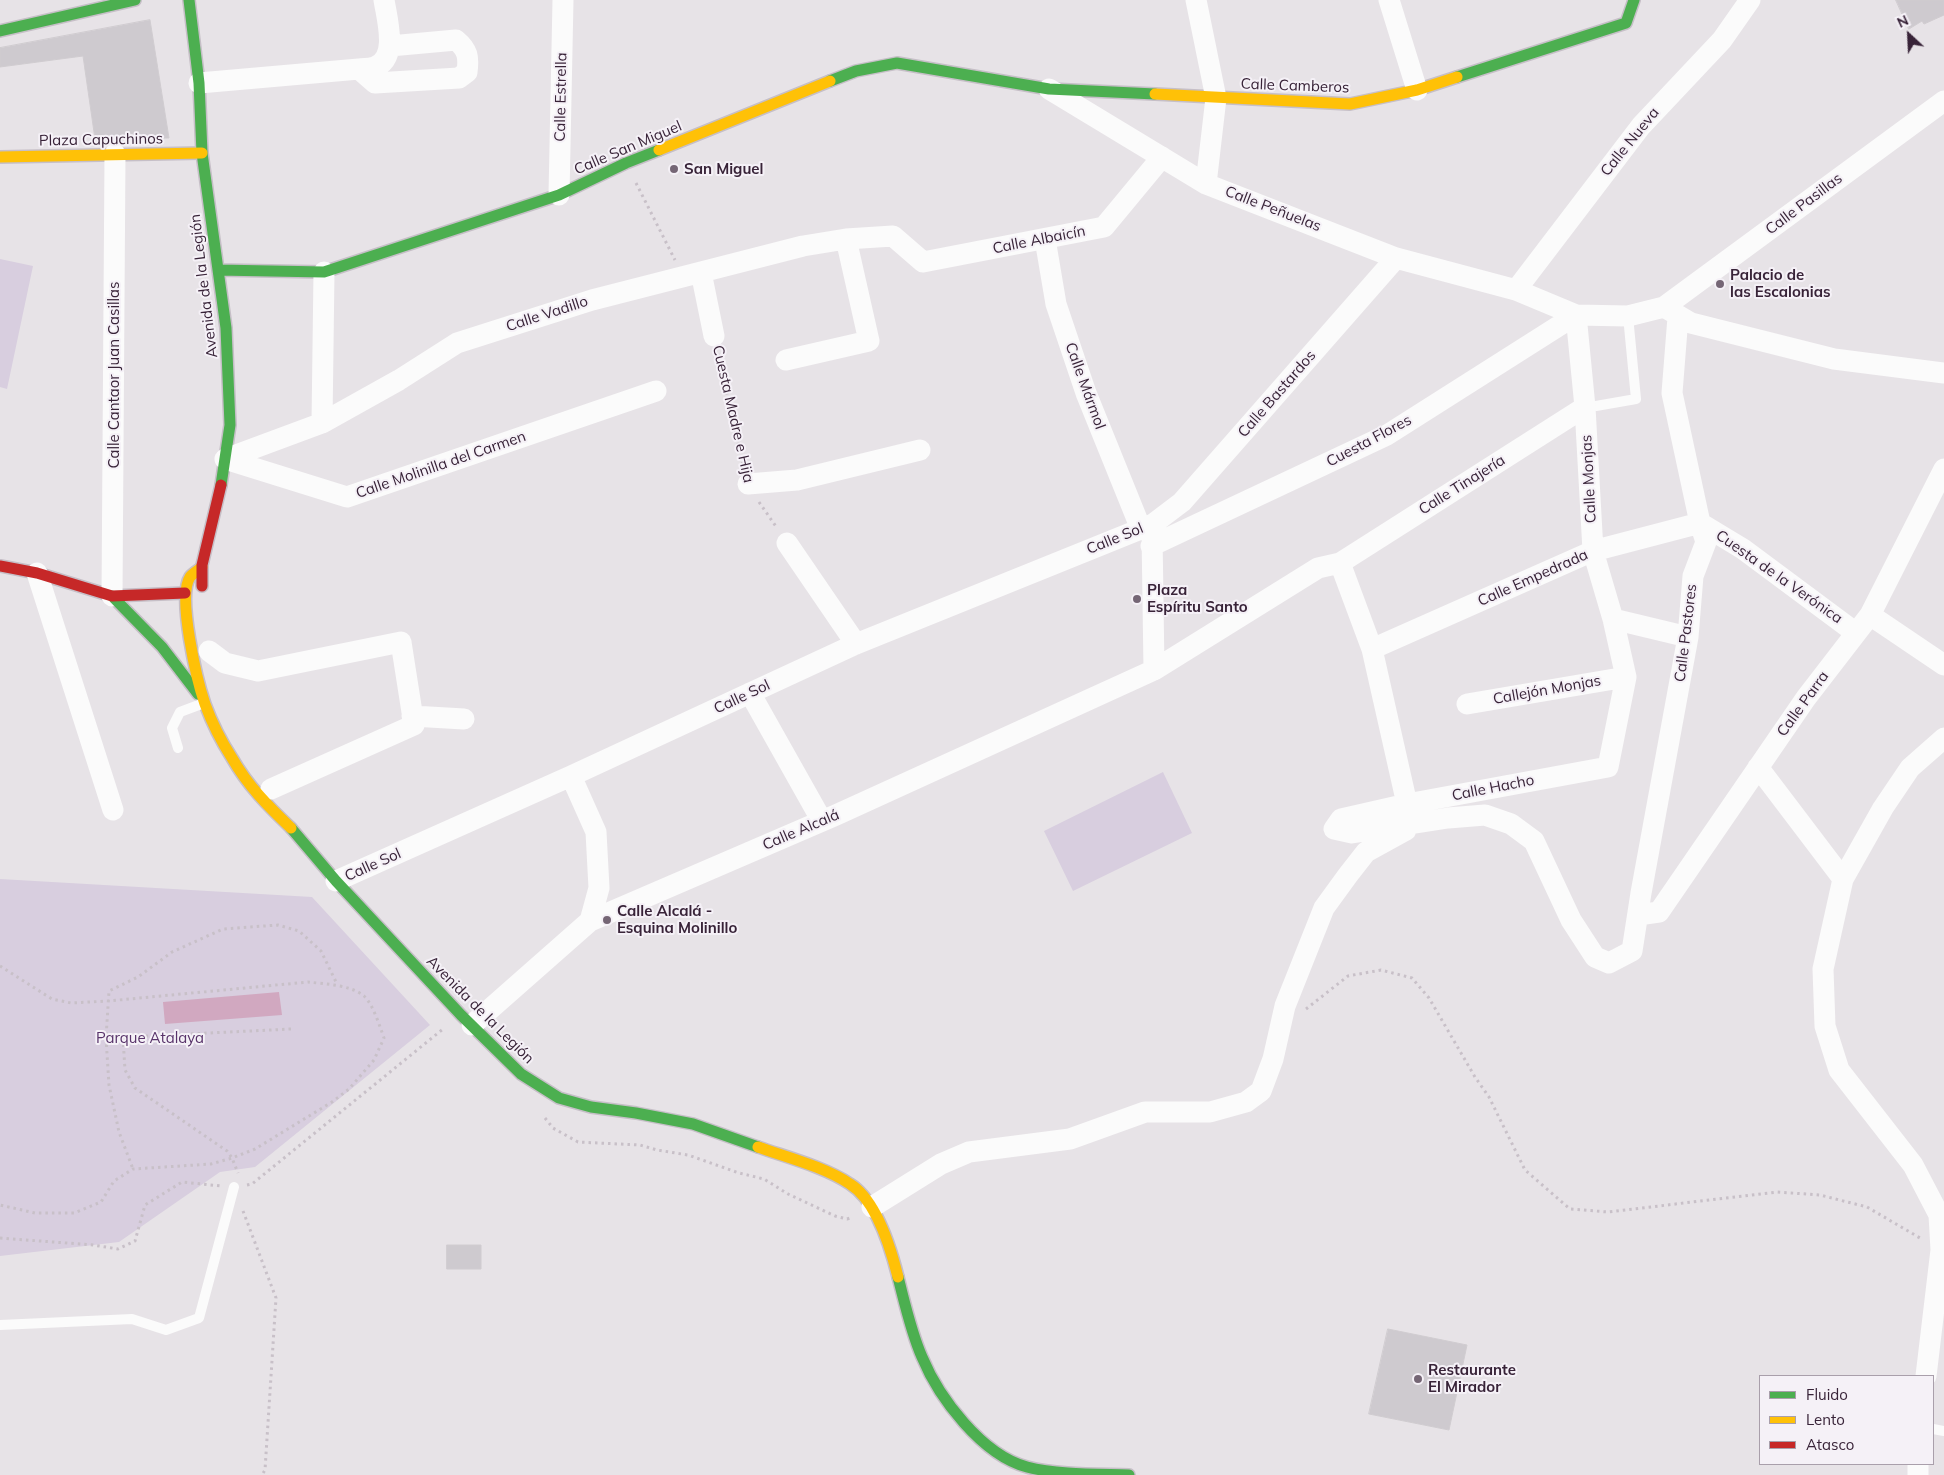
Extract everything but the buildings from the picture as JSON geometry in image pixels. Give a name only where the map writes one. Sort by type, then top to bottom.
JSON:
[{"type":"street","points":[[0,31],[135,0]]},
{"type":"street","name":"Avenida de la Legión","points":[[190,0],[199,83],[202,153],[226,328],[230,424],[219,498],[202,568],[203,601]]},
{"type":"street","points":[[199,83],[376,67],[386,60],[390,46],[384,0]]},
{"type":"street","name":"Calle Estrella","points":[[559,195],[563,0]]},
{"type":"street","points":[[1196,0],[1216,98],[1206,184]]},
{"type":"street","points":[[1389,0],[1417,90]]},
{"type":"street","name":"Calle Camberos","points":[[1049,89],[1350,104],[1417,90],[1626,23],[1634,0]]},
{"type":"street","name":"Calle Nueva","points":[[1516,290],[1640,126],[1722,40],[1750,0]]},
{"type":"street","points":[[359,69],[375,84],[458,78],[467,72],[468,58],[465,47],[456,40],[390,46]]},
{"type":"street","name":"Calle San Miguel","points":[[218,270],[324,272],[559,195],[626,163],[856,71],[897,63],[1049,89]]},
{"type":"street","name":"Calle Peñuelas","points":[[1049,89],[1206,184],[1396,258],[1516,290],[1576,315]]},
{"type":"street","name":"Calle Pasillas","points":[[1671,312],[1944,101]]},
{"type":"street","name":"Plaza Capuchinos","points":[[0,157],[202,153]]},
{"type":"street","name":"Calle Cantaor Juan Casillas","points":[[112,596],[115,154]]},
{"type":"street","name":"Calle Albaicín","points":[[893,236],[923,262],[1104,227],[1162,157]]},
{"type":"street","name":"Calle Vadillo","points":[[225,459],[322,423],[399,380],[457,343],[592,300],[803,246],[846,239],[893,236]]},
{"type":"street","points":[[786,360],[869,341],[846,239]]},
{"type":"street","name":"Calle Mármol","points":[[1044,239],[1056,304],[1086,393],[1148,533]]},
{"type":"street","name":"Calle Bastardos","points":[[1148,533],[1182,502],[1396,258]]},
{"type":"street","points":[[322,423],[324,272]]},
{"type":"street","name":"Cuesta Madre e Hija","points":[[692,274],[714,336]]},
{"type":"street","points":[[1576,315],[1628,316],[1671,312],[1691,322],[1834,359],[1944,373]]},
{"type":"street","name":"Calle Pastores","points":[[1418,824],[1448,818],[1485,815],[1511,824],[1534,841],[1571,920],[1595,957],[1609,963],[1632,952],[1688,637],[1693,576],[1706,542],[1700,523],[1672,393],[1671,312]]},
{"type":"street","name":"Cuesta Flores","points":[[1148,533],[1387,435],[1576,315]]},
{"type":"street","name":"Calle Monjas","points":[[1576,315],[1590,407],[1593,551]]},
{"type":"street","name":"Calle Molinilla del Carmen","points":[[225,459],[346,498],[656,391]]},
{"type":"street","name":"Calle Tinajería","points":[[1154,670],[1318,568],[1340,563],[1590,407]]},
{"type":"street","points":[[748,484],[797,480],[920,450]]},
{"type":"street","name":"Calle Parra","points":[[1638,914],[1659,912],[1806,698],[1870,615],[1944,469]]},
{"type":"street","name":"Calle Empedrada","points":[[1372,649],[1593,551],[1700,523]]},
{"type":"street","name":"Cuesta de la Verónica","points":[[1700,523],[1743,549],[1856,633]]},
{"type":"street","points":[[1148,533],[1154,670]]},
{"type":"street","name":"Calle Sol","points":[[336,881],[571,776],[856,644],[1148,533]]},
{"type":"street","points":[[788,543],[856,644]]},
{"type":"street","name":"Calle Hacho","points":[[1407,804],[1608,766],[1626,677],[1613,619],[1593,551]]},
{"type":"street","points":[[1340,563],[1372,649],[1407,804],[1341,819],[1334,829],[1352,833],[1418,824]]},
{"type":"street","points":[[0,566],[37,573],[112,596],[185,593],[190,599],[196,614],[198,633],[210,653],[225,663],[258,671],[401,642],[414,725],[268,786]]},
{"type":"street","name":"Avenida de la Legión","points":[[202,568],[190,577],[185,593],[192,650],[205,703],[217,732],[232,759],[258,796],[295,832],[336,881],[467,1020],[521,1074],[559,1098],[591,1107],[693,1124],[817,1168],[851,1184],[872,1207],[892,1254],[906,1310],[922,1358],[944,1398],[967,1426],[992,1450],[1026,1467],[1062,1472],[1129,1475]]},
{"type":"street","points":[[37,573],[113,810]]},
{"type":"street","points":[[112,596],[162,647],[205,703]]},
{"type":"street","points":[[1870,615],[1937,659]]},
{"type":"street","points":[[1613,619],[1688,637]]},
{"type":"street","name":"Calle Alcalá","points":[[467,1020],[590,921],[822,821],[1154,670]]},
{"type":"street","name":"Callejón Monjas","points":[[1467,704],[1626,677]]},
{"type":"street","points":[[750,693],[822,821]]},
{"type":"street","points":[[412,716],[464,719]]},
{"type":"street","points":[[1926,1375],[1937,1330],[1941,1250],[1940,1215],[1913,1165],[1839,1070],[1825,1026],[1823,969],[1843,879],[1883,808],[1910,768],[1944,738]]},
{"type":"street","points":[[1758,767],[1843,879]]},
{"type":"street","points":[[571,776],[596,832],[599,888],[590,921]]},
{"type":"street","name":"Avenida de la Legión","points":[[268,786],[295,832]]},
{"type":"street","points":[[872,1207],[941,1164],[968,1152],[1070,1139],[1145,1112],[1210,1112],[1246,1102],[1261,1091],[1273,1059],[1284,1006],[1324,908],[1366,852],[1418,824]]},
{"type":"lane","points":[[1590,407],[1636,398],[1628,316]]},
{"type":"lane","points":[[178,748],[172,728],[180,712],[205,703]]},
{"type":"lane","points":[[0,1325],[132,1318],[166,1330],[198,1318],[238,1187]]},
{"type":"path","points":[[626,163],[692,274]]},
{"type":"path","name":"Cuesta Madre e Hija","points":[[714,336],[748,484],[788,543]]},
{"type":"path","points":[[133,1169],[119,1132],[108,1085],[106,1038],[109,991],[138,977],[172,952],[223,929],[278,924],[298,931],[321,951],[338,985]]},
{"type":"path","points":[[0,966],[52,999],[71,1003],[308,982],[338,985],[364,997],[374,1012],[384,1038],[374,1060],[349,1089],[332,1102],[255,1149],[211,1164],[133,1169],[114,1181],[101,1202],[74,1213],[35,1213],[0,1205]]},
{"type":"path","points":[[1279,1029],[1348,976],[1381,970],[1412,978],[1429,998],[1475,1077],[1489,1097],[1525,1170],[1570,1209],[1608,1212],[1777,1192],[1820,1195],[1867,1207],[1941,1250]]},
{"type":"path","points":[[0,1238],[93,1245],[118,1249],[135,1241],[145,1205],[182,1182],[238,1187],[252,1184],[467,1020]]},
{"type":"path","points":[[106,1038],[291,1029]]},
{"type":"path","points":[[123,1038],[125,1070],[135,1088],[228,1151],[232,1158],[238,1187],[276,1298],[264,1470],[262,1475]]},
{"type":"path","points":[[541,1112],[553,1128],[578,1142],[640,1145],[688,1155],[739,1173],[764,1179],[788,1194],[835,1216],[847,1219],[872,1207]]},
{"type":"green space","points":[[0,259],[33,266],[7,389],[0,387]]},
{"type":"green space","points":[[1163,772],[1192,833],[1073,891],[1044,831]]},
{"type":"green space","name":"Parque Atalaya","points":[[0,879],[312,897],[430,1025],[255,1167],[220,1172],[119,1242],[0,1256]]},
{"type":"shaded area","points":[[279,992],[282,1015],[165,1024],[163,1002]]},
{"type":"traffic: fast","points":[[0,31],[135,0]]},
{"type":"traffic: fast","points":[[189,0],[199,83],[202,153],[226,328],[230,425],[221,485]]},
{"type":"traffic: fast","points":[[1457,77],[1626,23],[1634,0]]},
{"type":"traffic: fast","points":[[830,81],[856,71],[897,63],[1049,89],[1155,94]]},
{"type":"traffic: fast","points":[[218,270],[324,272],[559,195],[626,163],[659,150]]},
{"type":"traffic: fast","points":[[112,596],[162,647],[198,694]]},
{"type":"traffic: fast","points":[[291,828],[336,881],[461,1015],[521,1074],[559,1098],[591,1107],[693,1124],[758,1147]]},
{"type":"traffic: fast","points":[[898,1277],[908,1318],[922,1357],[939,1390],[978,1438],[1010,1461],[1039,1470],[1064,1473],[1129,1475]]},
{"type":"traffic: slow","points":[[1155,94],[1350,104],[1417,90],[1457,77]]},
{"type":"traffic: slow","points":[[659,150],[830,81]]},
{"type":"traffic: slow","points":[[0,157],[202,153]]},
{"type":"traffic: slow","points":[[202,567],[190,577],[186,602],[193,659],[205,704],[220,738],[238,768],[266,804],[291,828]]},
{"type":"traffic: slow","points":[[758,1147],[829,1172],[859,1191],[875,1213],[887,1239],[898,1277]]},
{"type":"traffic: jam","points":[[202,586],[202,565],[221,485]]},
{"type":"traffic: jam","points":[[0,566],[37,573],[112,596],[185,593]]},
{"type":"place","name":"San Miguel","points":[[674,169]]},
{"type":"place","name":"Palacio de las Escalonias","points":[[1720,284]]},
{"type":"place","name":"Plaza Espíritu Santo","points":[[1137,599]]},
{"type":"place","name":"Calle Alcalá - Esquina Molinillo","points":[[607,920]]},
{"type":"place","name":"Restaurante El Mirador","points":[[1418,1379]]}]
